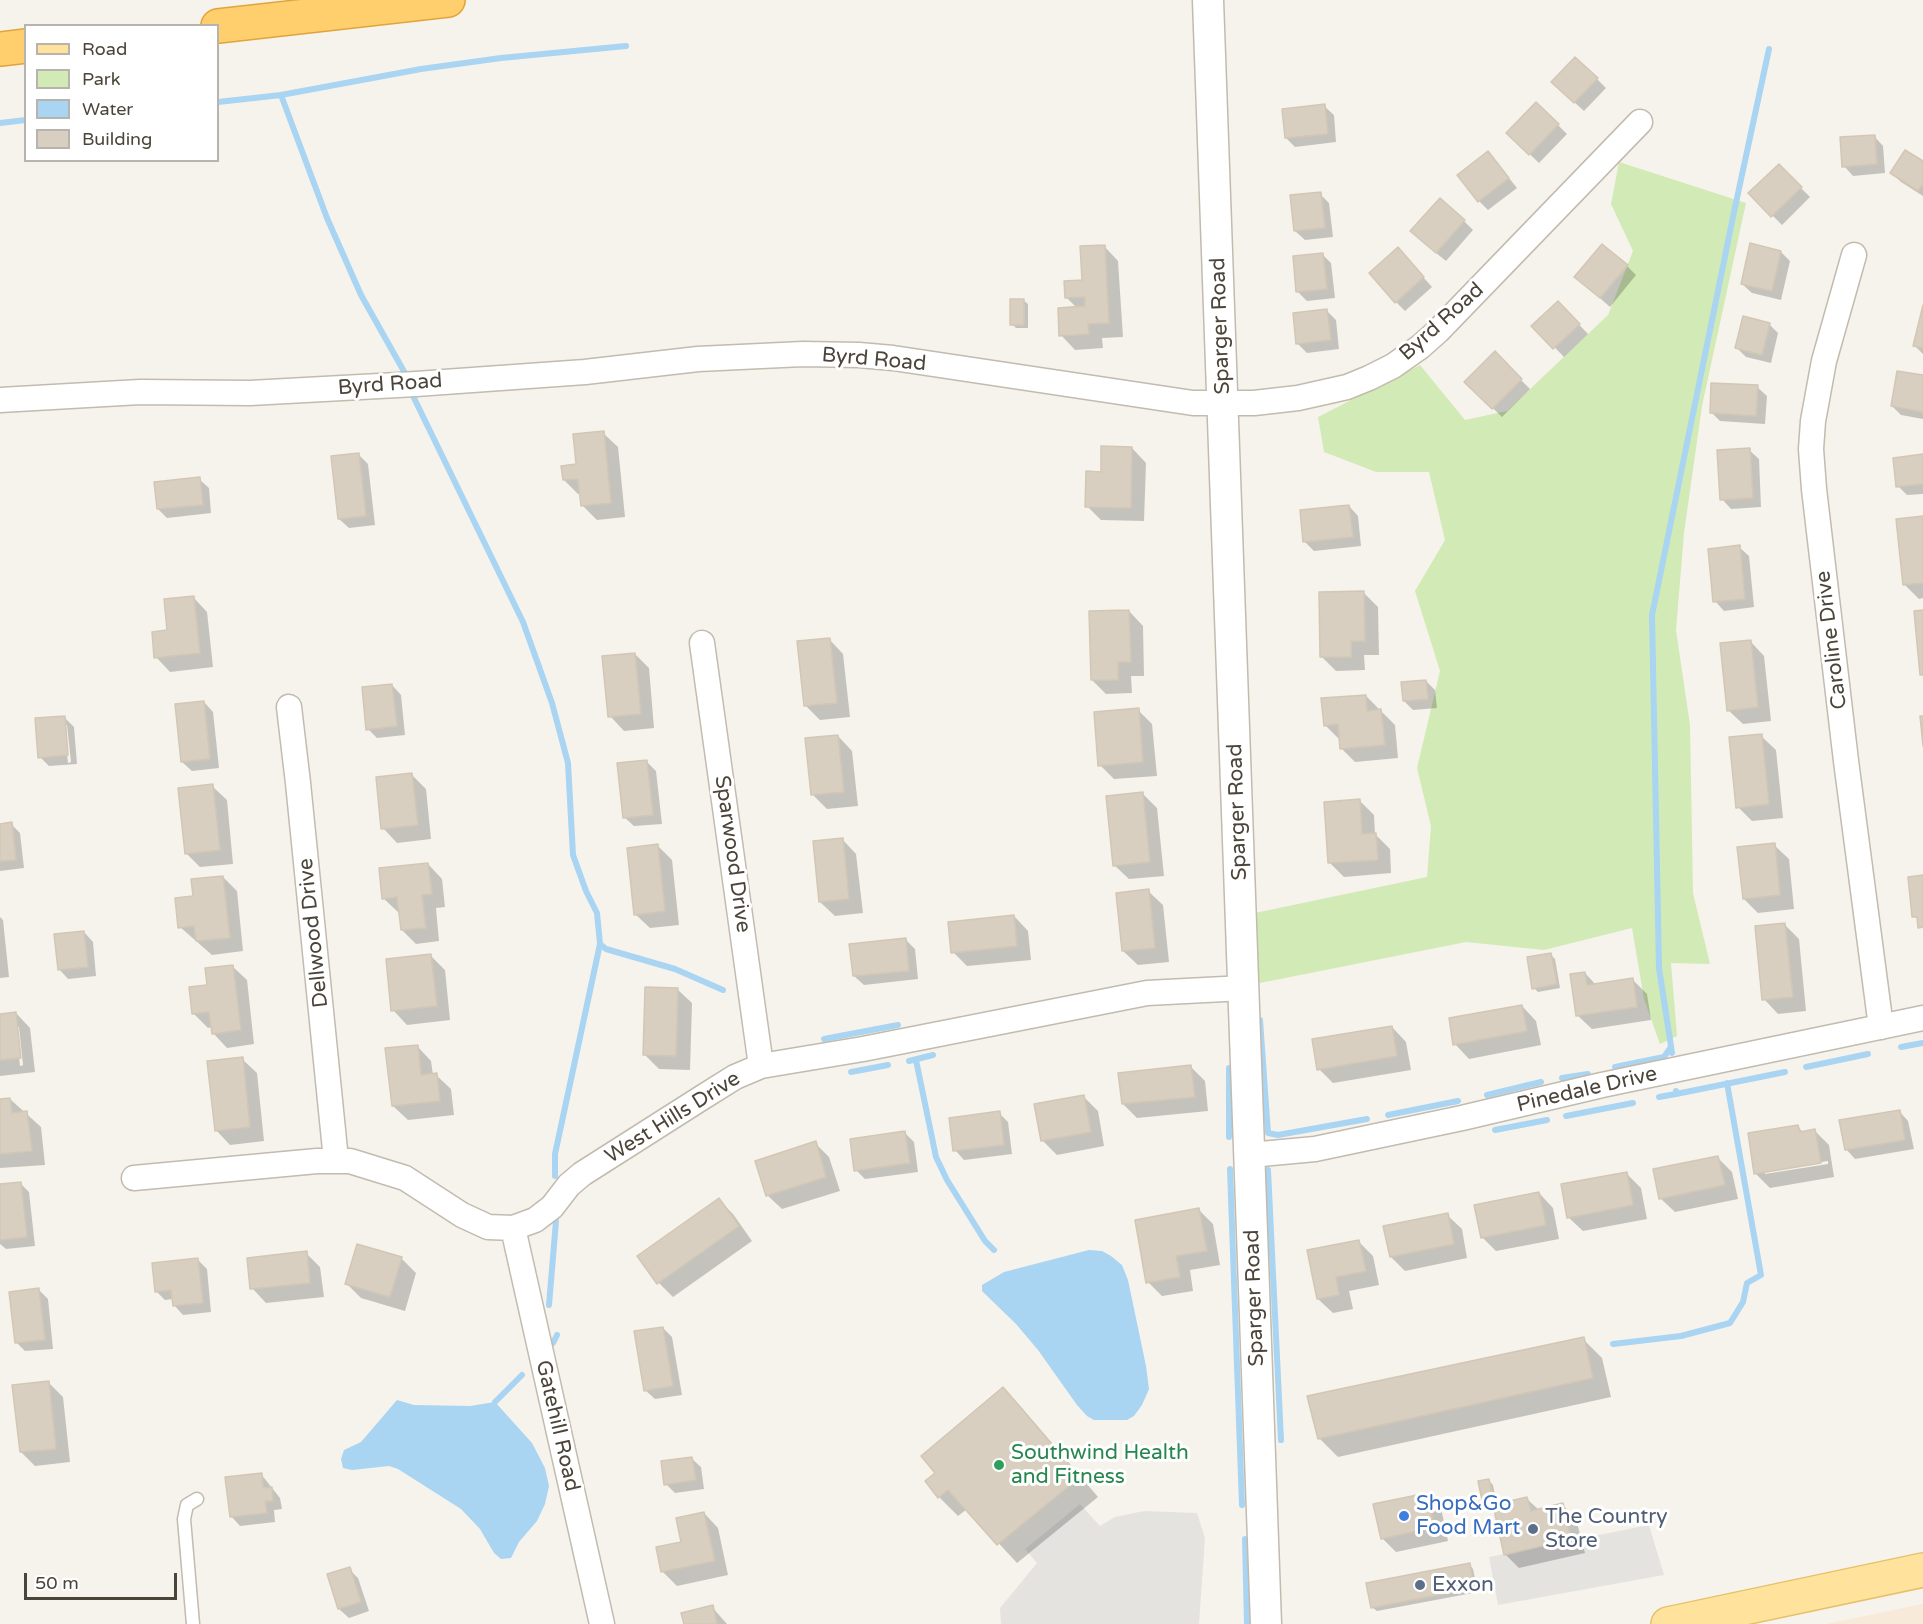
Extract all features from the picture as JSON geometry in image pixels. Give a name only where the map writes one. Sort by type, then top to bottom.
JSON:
[{"type":"highway","points":[[219,26],[448,0]]},
{"type":"highway","points":[[0,49],[24,46]]},
{"type":"main road","points":[[1668,1624],[1703,1621],[1923,1570]]},
{"type":"street","name":"Sparger Road","points":[[1208,11],[1224,404],[1266,1624]]},
{"type":"street","name":"Byrd Road","points":[[0,400],[140,392],[250,393],[416,384],[585,372],[698,359],[803,354],[892,358],[1193,403],[1254,403],[1320,394],[1347,387],[1393,366],[1420,347],[1640,122]]},
{"type":"street","name":"Caroline Drive","points":[[1854,255],[1822,370],[1813,421],[1811,449],[1846,761],[1881,1027]]},
{"type":"street","name":"Sparwood Drive","points":[[702,643],[761,1066]]},
{"type":"street","name":"Dellwood Drive","points":[[289,707],[336,1160]]},
{"type":"street","name":"West Hills Drive","points":[[134,1178],[336,1160],[350,1161],[405,1178],[462,1215],[488,1227],[513,1228],[535,1220],[552,1207],[582,1174],[735,1077],[761,1066],[863,1049],[1147,993],[1244,988]]},
{"type":"street","name":"Pinedale Drive","points":[[1250,1155],[1315,1149],[1602,1085],[1923,1018]]},
{"type":"street","name":"Gatehill Road","points":[[513,1228],[602,1624]]},
{"type":"lane","points":[[193,1624],[184,1519],[187,1505],[197,1499]]},
{"type":"shaded area","points":[[1080,1504],[1100,1526],[1115,1517],[1144,1511],[1197,1513],[1205,1538],[1199,1624],[1001,1624],[1000,1608],[1037,1563],[1025,1549]]},
{"type":"shaded area","points":[[1649,1525],[1664,1575],[1498,1605],[1489,1557]]},
{"type":"shaded area","points":[[1923,1604],[1923,1624],[1826,1624]]},
{"type":"green space","points":[[1619,162],[1746,203],[1702,406],[1684,533],[1676,630],[1690,725],[1693,893],[1710,964],[1671,963],[1677,1036],[1660,1044],[1644,999],[1632,928],[1544,950],[1466,942],[1255,984],[1250,914],[1427,877],[1431,826],[1417,768],[1440,671],[1415,591],[1445,540],[1429,472],[1376,472],[1324,452],[1318,417],[1420,365],[1465,420],[1507,411],[1608,315],[1633,251],[1611,204]]},
{"type":"water","points":[[1089,1250],[1102,1251],[1111,1256],[1122,1265],[1128,1280],[1149,1389],[1142,1405],[1134,1416],[1127,1420],[1094,1420],[1087,1416],[1038,1350],[1016,1324],[982,1291],[982,1285],[1004,1272]]},
{"type":"water","points":[[397,1400],[414,1405],[470,1406],[495,1402],[532,1443],[545,1468],[549,1486],[545,1504],[537,1521],[519,1542],[511,1558],[501,1559],[494,1553],[480,1529],[461,1509],[398,1469],[389,1466],[352,1470],[343,1468],[341,1459],[344,1450],[361,1442]]},
{"type":"building","points":[[1575,57],[1598,78],[1574,103],[1551,82]]},
{"type":"building","points":[[1536,102],[1559,124],[1529,155],[1506,133]]},
{"type":"building","points":[[1325,104],[1328,134],[1285,138],[1282,109]]},
{"type":"building","points":[[1875,135],[1877,164],[1842,167],[1840,137]]},
{"type":"building","points":[[1905,150],[1923,161],[1923,184],[1918,191],[1890,173]]},
{"type":"building","points":[[1488,151],[1509,178],[1478,202],[1457,175]]},
{"type":"building","points":[[1779,164],[1802,187],[1771,217],[1748,193]]},
{"type":"building","points":[[1321,192],[1325,228],[1294,231],[1290,195]]},
{"type":"building","points":[[1440,198],[1465,220],[1436,253],[1410,231]]},
{"type":"building","points":[[1750,243],[1781,251],[1772,291],[1741,284]]},
{"type":"building","points":[[1602,244],[1628,265],[1600,298],[1574,277]]},
{"type":"building","points":[[1105,245],[1109,323],[1088,324],[1089,334],[1059,336],[1058,308],[1085,306],[1085,297],[1065,298],[1064,281],[1082,280],[1080,246]]},
{"type":"building","points":[[1398,247],[1424,277],[1395,303],[1369,273]]},
{"type":"building","points":[[1323,253],[1327,289],[1296,292],[1293,256]]},
{"type":"building","points":[[1010,299],[1024,299],[1024,325],[1010,325]]},
{"type":"building","points":[[1558,301],[1580,324],[1553,349],[1531,326]]},
{"type":"building","points":[[1923,305],[1923,348],[1913,346]]},
{"type":"building","points":[[1327,309],[1331,340],[1296,344],[1293,313]]},
{"type":"building","points":[[1743,316],[1770,323],[1762,355],[1735,348]]},
{"type":"building","points":[[1495,351],[1522,379],[1492,409],[1464,382]]},
{"type":"building","points":[[1897,371],[1923,375],[1923,412],[1891,406]]},
{"type":"building","points":[[1711,383],[1758,385],[1756,416],[1710,413]]},
{"type":"building","points":[[604,431],[611,503],[581,506],[578,479],[563,480],[561,466],[576,464],[573,434]]},
{"type":"building","points":[[1101,446],[1132,447],[1131,508],[1085,507],[1086,471],[1101,472]]},
{"type":"building","points":[[1750,448],[1753,498],[1720,500],[1717,450]]},
{"type":"building","points":[[359,453],[366,516],[338,519],[331,456]]},
{"type":"building","points":[[1923,454],[1923,484],[1896,487],[1893,458]]},
{"type":"building","points":[[200,477],[203,505],[157,509],[154,482]]},
{"type":"building","points":[[1349,505],[1353,537],[1303,542],[1300,510]]},
{"type":"building","points":[[1923,516],[1923,583],[1903,585],[1896,519]]},
{"type":"building","points":[[1740,545],[1745,599],[1713,602],[1708,549]]},
{"type":"building","points":[[1364,591],[1365,641],[1351,641],[1351,657],[1320,657],[1319,592]]},
{"type":"building","points":[[194,596],[200,653],[154,658],[152,632],[167,630],[164,599]]},
{"type":"building","points":[[1129,610],[1131,662],[1118,662],[1118,680],[1091,680],[1089,611]]},
{"type":"building","points":[[1923,610],[1923,675],[1920,675],[1914,611]]},
{"type":"building","points":[[830,638],[837,703],[804,706],[797,641]]},
{"type":"building","points":[[1751,640],[1758,707],[1727,711],[1720,643]]},
{"type":"building","points":[[635,653],[641,714],[608,717],[602,656]]},
{"type":"building","points":[[1426,680],[1428,699],[1403,701],[1401,682]]},
{"type":"building","points":[[392,684],[397,726],[366,730],[362,687]]},
{"type":"building","points":[[1366,695],[1367,711],[1381,709],[1385,745],[1340,749],[1338,724],[1324,726],[1321,698]]},
{"type":"building","points":[[204,701],[210,759],[181,762],[175,704]]},
{"type":"building","points":[[1139,708],[1143,762],[1098,766],[1094,712]]},
{"type":"building","points":[[65,716],[68,755],[38,758],[35,718]]},
{"type":"building","points":[[1920,716],[1923,716],[1923,746]]},
{"type":"building","points":[[1762,734],[1769,804],[1736,808],[1729,737]]},
{"type":"building","points":[[838,735],[844,792],[811,795],[805,738]]},
{"type":"building","points":[[647,760],[653,815],[623,818],[617,763]]},
{"type":"building","points":[[412,773],[418,825],[381,829],[376,777]]},
{"type":"building","points":[[213,784],[220,850],[185,854],[178,788]]},
{"type":"building","points":[[1143,792],[1150,862],[1113,866],[1106,796]]},
{"type":"building","points":[[1360,799],[1362,834],[1376,833],[1378,860],[1328,863],[1324,802]]},
{"type":"building","points":[[12,822],[16,860],[0,861],[0,824]]},
{"type":"building","points":[[843,838],[849,899],[819,902],[813,841]]},
{"type":"building","points":[[1775,843],[1780,895],[1743,899],[1737,847]]},
{"type":"building","points":[[658,844],[665,911],[634,915],[627,848]]},
{"type":"building","points":[[428,863],[432,894],[422,895],[426,928],[401,930],[397,897],[382,899],[379,868]]},
{"type":"building","points":[[1923,875],[1923,927],[1918,928],[1917,917],[1912,917],[1908,877]]},
{"type":"building","points":[[223,876],[230,938],[196,941],[194,926],[178,928],[175,898],[193,896],[191,879]]},
{"type":"building","points":[[1149,889],[1155,948],[1122,951],[1116,893]]},
{"type":"building","points":[[1014,915],[1017,946],[951,953],[948,922]]},
{"type":"building","points":[[1785,923],[1793,997],[1762,1000],[1755,926]]},
{"type":"building","points":[[84,931],[88,967],[58,970],[54,934]]},
{"type":"building","points":[[906,938],[909,971],[853,976],[849,944]]},
{"type":"building","points":[[1551,953],[1557,984],[1532,989],[1527,957]]},
{"type":"building","points":[[431,954],[437,1006],[391,1011],[386,959]]},
{"type":"building","points":[[233,965],[241,1030],[212,1034],[209,1012],[192,1014],[189,987],[207,985],[205,968]]},
{"type":"building","points":[[1585,972],[1587,985],[1633,978],[1637,1007],[1576,1016],[1570,974]]},
{"type":"building","points":[[645,987],[678,988],[676,1056],[643,1055]]},
{"type":"building","points":[[1522,1005],[1527,1031],[1453,1045],[1449,1018]]},
{"type":"building","points":[[16,1012],[21,1058],[0,1060],[0,1014]]},
{"type":"building","points":[[1392,1026],[1397,1056],[1317,1070],[1312,1039]]},
{"type":"building","points":[[418,1045],[421,1075],[437,1073],[440,1101],[392,1106],[385,1048]]},
{"type":"building","points":[[243,1057],[250,1127],[215,1131],[207,1061]]},
{"type":"building","points":[[1191,1065],[1195,1097],[1122,1104],[1118,1073]]},
{"type":"building","points":[[1084,1095],[1091,1132],[1041,1141],[1034,1104]]},
{"type":"building","points":[[10,1098],[12,1113],[27,1111],[32,1151],[0,1154],[0,1099]]},
{"type":"building","points":[[1900,1110],[1905,1140],[1845,1150],[1839,1120]]},
{"type":"building","points":[[1000,1111],[1004,1145],[953,1151],[949,1118]]},
{"type":"building","points":[[1798,1125],[1800,1132],[1815,1129],[1821,1163],[1754,1174],[1748,1133]]},
{"type":"building","points":[[905,1131],[910,1163],[854,1171],[850,1139]]},
{"type":"building","points":[[816,1141],[826,1177],[766,1196],[755,1161]]},
{"type":"building","points":[[1718,1156],[1725,1185],[1659,1199],[1653,1169]]},
{"type":"building","points":[[1627,1172],[1633,1205],[1567,1218],[1561,1184]]},
{"type":"building","points":[[21,1182],[27,1237],[0,1240],[0,1184]]},
{"type":"building","points":[[1539,1192],[1546,1225],[1481,1238],[1474,1205]]},
{"type":"building","points":[[719,1198],[739,1226],[657,1284],[637,1256]]},
{"type":"building","points":[[1199,1208],[1207,1251],[1176,1256],[1180,1277],[1146,1283],[1135,1220]]},
{"type":"building","points":[[1448,1213],[1454,1244],[1390,1257],[1383,1226]]},
{"type":"building","points":[[1359,1240],[1366,1271],[1336,1277],[1339,1295],[1317,1299],[1307,1250]]},
{"type":"building","points":[[357,1244],[402,1257],[390,1297],[345,1284]]},
{"type":"building","points":[[307,1251],[310,1283],[250,1289],[247,1258]]},
{"type":"building","points":[[198,1258],[203,1303],[173,1306],[171,1290],[155,1292],[152,1263]]},
{"type":"building","points":[[39,1288],[45,1340],[15,1343],[9,1292]]},
{"type":"building","points":[[663,1327],[673,1386],[644,1391],[634,1331]]},
{"type":"building","points":[[1584,1337],[1593,1378],[1318,1439],[1307,1396]]},
{"type":"building","points":[[49,1381],[56,1449],[20,1452],[12,1385]]},
{"type":"building","name":"Southwind Health and Fitness","points":[[1003,1387],[1080,1477],[997,1545],[948,1490],[938,1498],[925,1481],[935,1473],[921,1456]]},
{"type":"building","points":[[692,1457],[696,1480],[664,1485],[661,1461]]},
{"type":"building","points":[[262,1473],[263,1488],[272,1487],[273,1501],[265,1501],[267,1513],[230,1517],[225,1477]]},
{"type":"building","points":[[1489,1479],[1494,1502],[1483,1505],[1478,1481]]},
{"type":"building","name":"Shop&Go Food Mart","points":[[1427,1493],[1434,1527],[1381,1539],[1373,1504]]},
{"type":"building","name":"The Country Store","points":[[1527,1497],[1531,1511],[1563,1503],[1571,1539],[1504,1555],[1493,1505]]},
{"type":"building","points":[[704,1512],[715,1561],[661,1572],[656,1547],[681,1542],[676,1518]]},
{"type":"building","name":"Exxon","points":[[1470,1563],[1474,1588],[1371,1608],[1366,1583]]},
{"type":"building","points":[[350,1567],[361,1602],[338,1609],[327,1574]]},
{"type":"building","points":[[713,1605],[717,1624],[684,1624],[681,1613]]},
{"type":"waterway","points":[[219,102],[281,95],[421,69],[501,58],[626,46]]},
{"type":"waterway","points":[[1672,1053],[1659,968],[1652,615],[1769,49]]},
{"type":"waterway","points":[[281,95],[327,218],[361,295],[406,375]]},
{"type":"waterway","points":[[0,123],[24,120]]},
{"type":"waterway","points":[[414,398],[523,622],[552,703],[568,763],[573,855],[597,913],[600,944],[555,1154],[555,1176]]},
{"type":"waterway","points":[[600,944],[606,949],[675,969],[723,990]]},
{"type":"waterway","points":[[1260,1020],[1268,1133],[1278,1135],[1367,1119]]},
{"type":"waterway","points":[[824,1039],[898,1025]]},
{"type":"waterway","points":[[1901,1047],[1923,1043]]},
{"type":"waterway","points":[[1615,1067],[1664,1057],[1671,1047]]},
{"type":"waterway","points":[[1806,1067],[1868,1054]]},
{"type":"waterway","points":[[909,1061],[933,1055]]},
{"type":"waterway","points":[[916,1060],[936,1157],[947,1180],[985,1241],[994,1250]]},
{"type":"waterway","points":[[851,1072],[888,1065]]},
{"type":"waterway","points":[[1229,1068],[1229,1137]]},
{"type":"waterway","points":[[1676,1091],[1676,1094],[1785,1072]]},
{"type":"waterway","points":[[1562,1078],[1588,1074]]},
{"type":"waterway","points":[[1487,1095],[1541,1082]]},
{"type":"waterway","points":[[1613,1344],[1681,1336],[1730,1323],[1743,1302],[1747,1283],[1761,1275],[1727,1083]]},
{"type":"waterway","points":[[1659,1097],[1676,1094]]},
{"type":"waterway","points":[[1388,1115],[1458,1101]]},
{"type":"waterway","points":[[1566,1116],[1633,1103]]},
{"type":"waterway","points":[[1495,1130],[1547,1120]]},
{"type":"waterway","points":[[1230,1169],[1242,1505]]},
{"type":"waterway","points":[[1268,1170],[1281,1440]]},
{"type":"waterway","points":[[549,1305],[556,1221]]},
{"type":"waterway","points":[[553,1343],[557,1335]]},
{"type":"waterway","points":[[495,1402],[522,1375]]},
{"type":"waterway","points":[[1245,1539],[1247,1624]]},
{"type":"place","name":"Southwind Health and Fitness","points":[[999,1465]]},
{"type":"place","name":"Shop&Go Food Mart","points":[[1404,1516]]},
{"type":"place","name":"The Country Store","points":[[1533,1529]]},
{"type":"place","name":"Exxon","points":[[1420,1585]]}]
